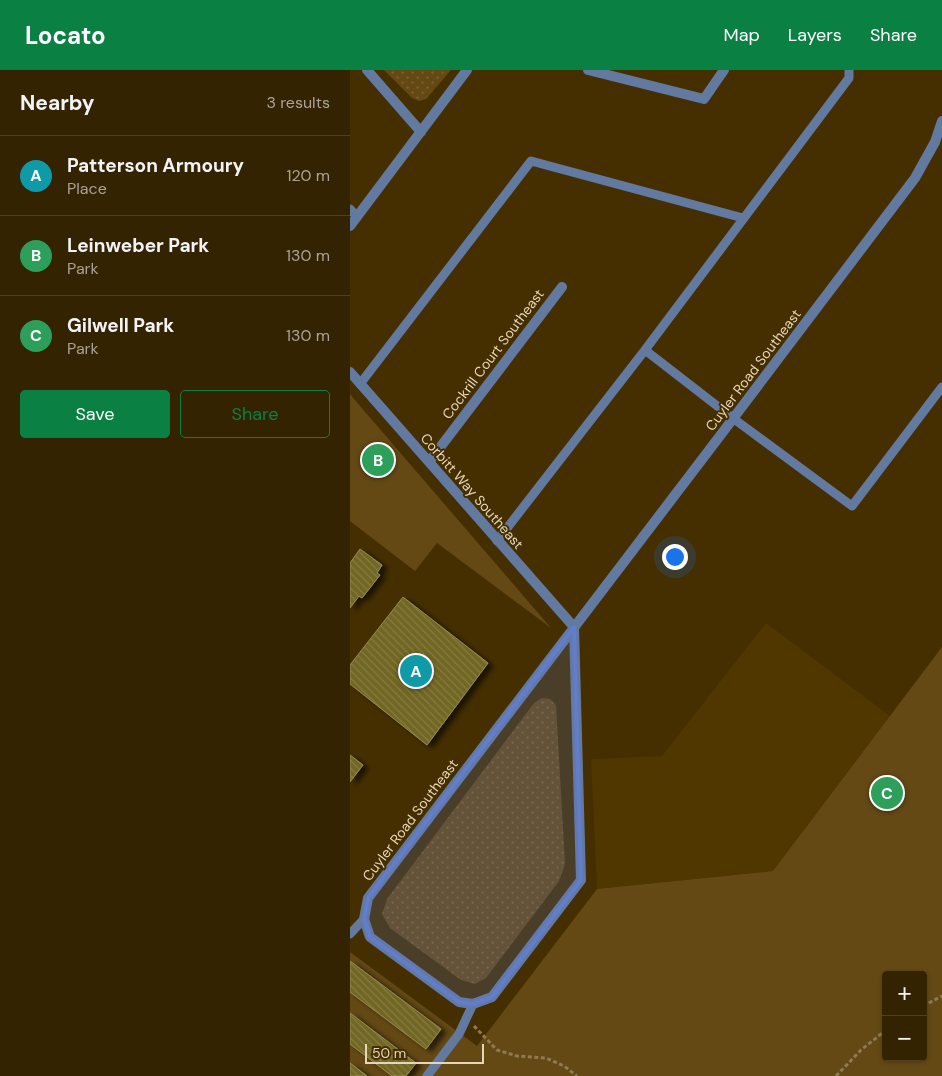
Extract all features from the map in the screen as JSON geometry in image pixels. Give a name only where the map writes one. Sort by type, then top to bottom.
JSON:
[{"type":"street","points":[[367,70],[421,132]]},
{"type":"street","points":[[350,226],[354,213],[421,132],[467,70]]},
{"type":"street","points":[[588,70],[704,98],[724,70]]},
{"type":"street","name":"Cuyler Road Southeast","points":[[364,919],[368,898],[916,178],[935,142],[942,121]]},
{"type":"street","name":"Cockrill Court Southeast","points":[[429,462],[562,287]]},
{"type":"street","name":"Corbitt Way Southeast","points":[[350,372],[574,627]]},
{"type":"street","points":[[364,919],[370,937],[459,1002],[472,1004],[492,997],[581,880],[574,627]]},
{"type":"lane","points":[[498,541],[645,350],[849,78],[849,70]]},
{"type":"lane","points":[[360,384],[531,161],[743,218]]},
{"type":"lane","points":[[645,350],[734,419],[852,506],[942,387]]},
{"type":"lane","points":[[350,934],[364,919]]},
{"type":"lane","points":[[428,1076],[459,1034],[472,1004]]},
{"type":"path","points":[[927,1004],[942,996]]},
{"type":"path","points":[[472,1004],[470,1020],[476,1029],[497,1050],[517,1056],[546,1058],[564,1066],[578,1076]]},
{"type":"path","points":[[836,1076],[860,1050],[882,1033]]},
{"type":"highlighted area","points":[[574,627],[581,880],[492,997],[473,1004],[459,1002],[370,937],[364,919],[368,898]]},
{"type":"shaded area","points":[[384,70],[451,70],[426,99],[419,101],[412,98]]},
{"type":"shaded area","points":[[350,394],[551,628],[437,543],[415,571],[350,521]]},
{"type":"shaded area","points":[[766,623],[890,716],[773,871],[597,889],[591,759],[662,756]]},
{"type":"shaded area","points":[[942,647],[942,1076],[350,1076],[350,952],[477,1046],[597,889],[773,871]]},
{"type":"shaded area","points":[[542,698],[550,699],[556,705],[565,864],[559,881],[486,978],[475,984],[461,980],[390,928],[382,914],[387,899],[534,703]]},
{"type":"building","points":[[360,549],[382,565],[377,573],[380,575],[362,598],[359,596],[350,608],[350,563]]},
{"type":"building","points":[[403,597],[488,663],[427,745],[350,684],[350,665]]},
{"type":"building","points":[[350,755],[363,765],[350,782]]},
{"type":"building","points":[[350,961],[441,1029],[426,1049],[350,992]]},
{"type":"building","points":[[350,1013],[416,1063],[406,1076],[392,1076],[350,1044]]},
{"type":"building","points":[[350,1063],[367,1076],[350,1076]]},
{"type":"place","name":"Leinweber Park","points":[[378,460]]},
{"type":"place","name":"Patterson Armoury","points":[[416,671]]},
{"type":"place","name":"Gilwell Park","points":[[887,793]]}]
